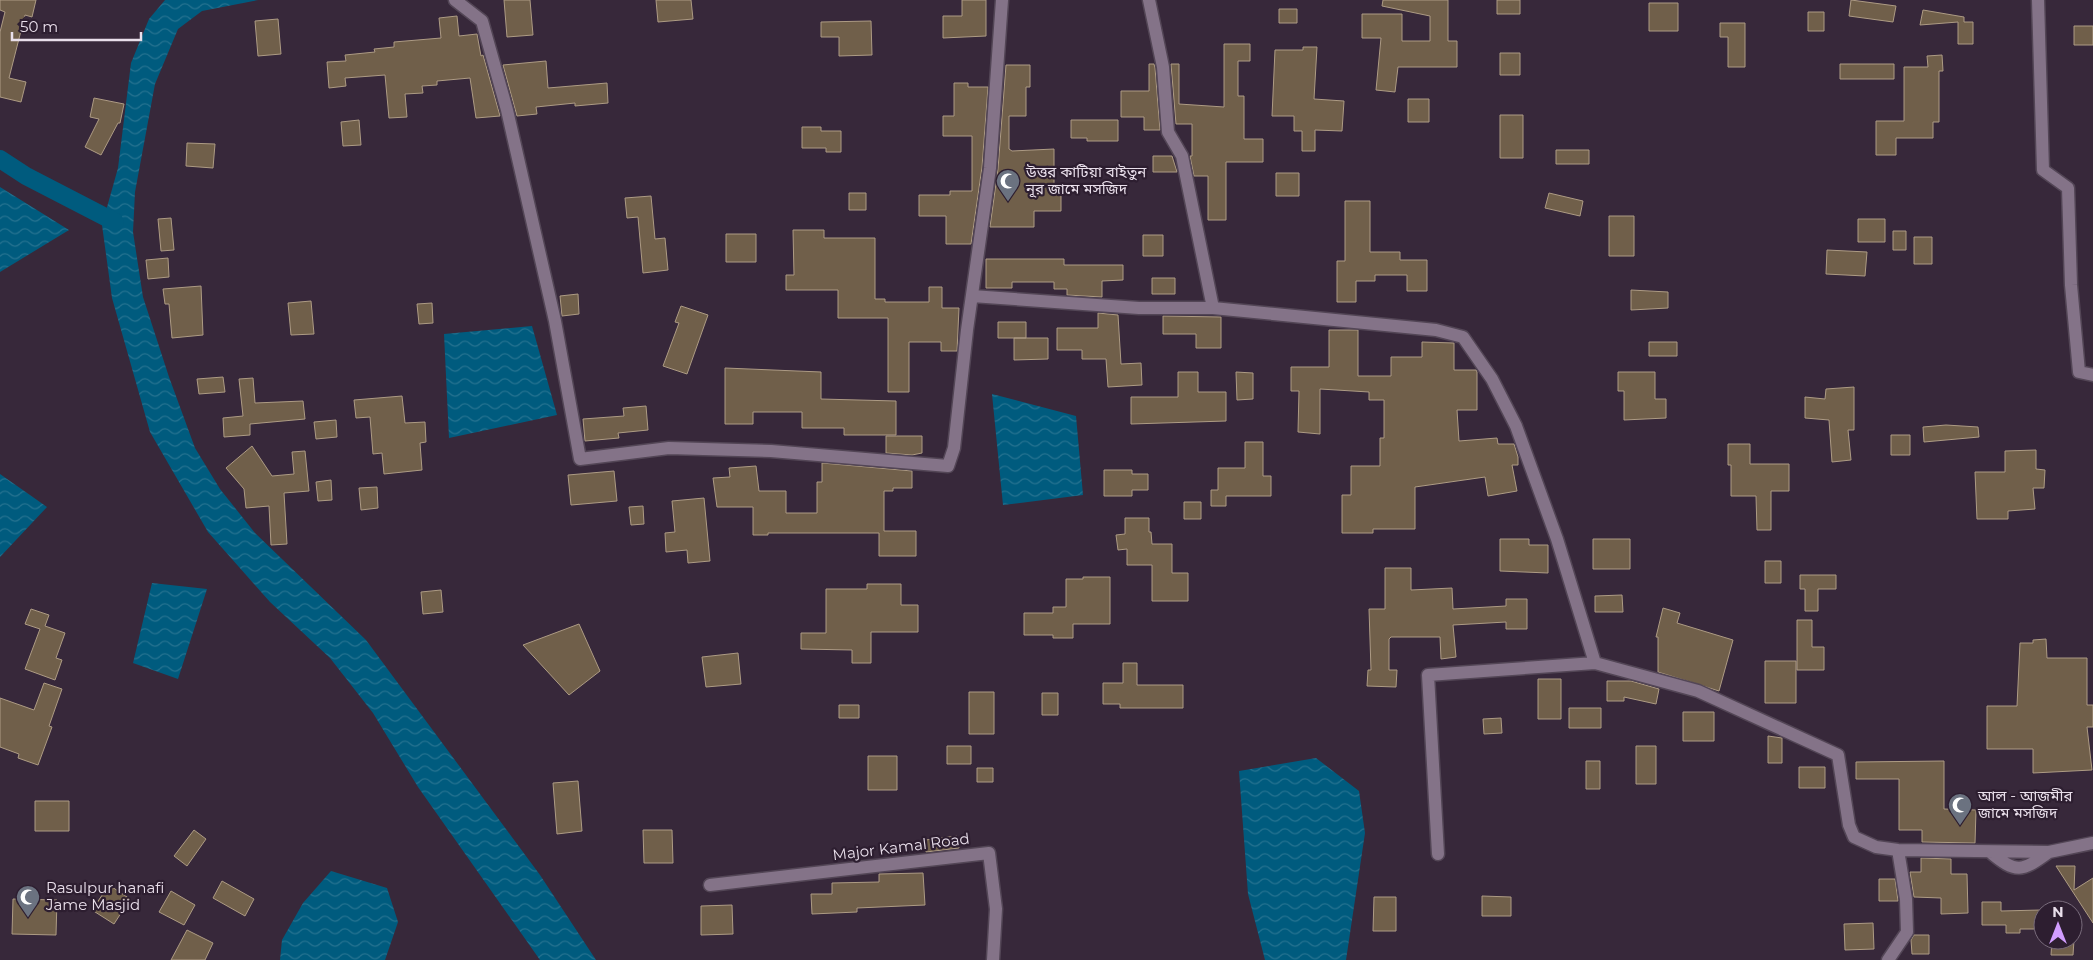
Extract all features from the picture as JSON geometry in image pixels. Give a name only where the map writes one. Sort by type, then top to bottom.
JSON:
[{"type":"street","points":[[455,0],[482,21],[507,110],[555,321],[580,459],[668,448],[771,451],[948,466],[954,448],[972,296],[990,168],[1002,0]]},
{"type":"street","points":[[1150,0],[1164,67],[1168,132],[1182,156],[1213,308]]},
{"type":"street","points":[[2038,0],[2043,170],[2068,188],[2071,285],[2079,372],[2093,375]]},
{"type":"street","points":[[972,296],[1139,308],[1213,308],[1436,330],[1463,337],[1492,379],[1516,426],[1557,539],[1595,663]]},
{"type":"street","points":[[1438,854],[1428,674],[1595,663],[1698,691],[1838,755],[1849,826],[1854,837],[1876,847],[1898,850],[2049,852],[2093,844]]},
{"type":"street","points":[[1888,960],[1907,932],[1906,899],[1898,850]]},
{"type":"street","name":"Major Kamal Road","points":[[710,885],[989,853],[996,910],[993,960]]},
{"type":"water","points":[[165,0],[258,0],[202,11],[178,29],[155,84],[135,192],[133,232],[143,297],[195,448],[220,489],[255,533],[366,640],[540,875],[596,960],[540,960],[418,787],[373,713],[330,658],[270,602],[208,532],[150,432],[112,298],[102,225],[118,168],[131,63],[149,19]]},
{"type":"water","points":[[0,187],[69,230],[0,272]]},
{"type":"water","points":[[532,326],[557,415],[449,438],[444,334]]},
{"type":"water","points":[[992,394],[1076,416],[1083,495],[1003,505]]},
{"type":"water","points":[[0,474],[47,507],[0,557]]},
{"type":"water","points":[[152,583],[207,589],[178,679],[133,663]]},
{"type":"water","points":[[1316,758],[1359,791],[1365,833],[1346,960],[1265,960],[1248,894],[1239,771]]},
{"type":"water","points":[[331,871],[387,888],[398,922],[385,960],[280,960],[282,940],[303,903]]},
{"type":"building","points":[[0,0],[36,0],[32,17],[25,15],[9,78],[26,82],[21,102],[0,97],[0,32],[5,12],[0,10]]},
{"type":"building","points":[[504,0],[530,0],[533,35],[507,37]]},
{"type":"building","points":[[656,0],[691,0],[693,19],[658,22]]},
{"type":"building","points":[[962,0],[986,0],[986,36],[943,38],[943,16],[962,16]]},
{"type":"building","points":[[1383,0],[1448,0],[1448,41],[1457,41],[1457,67],[1398,67],[1395,92],[1376,90],[1381,38],[1362,38],[1362,14],[1402,14],[1402,41],[1430,41],[1430,16],[1382,6]]},
{"type":"building","points":[[1497,0],[1520,0],[1520,14],[1497,14]]},
{"type":"building","points":[[1851,0],[1896,6],[1893,22],[1849,16]]},
{"type":"building","points":[[1649,3],[1678,3],[1678,31],[1649,31]]},
{"type":"building","points":[[1279,9],[1297,9],[1297,23],[1279,23]]},
{"type":"building","points":[[1923,10],[1964,17],[1964,22],[1973,22],[1973,44],[1958,44],[1958,22],[1920,25]]},
{"type":"building","points":[[1808,12],[1824,12],[1824,31],[1808,31]]},
{"type":"building","points":[[457,16],[459,36],[477,34],[481,56],[483,55],[500,116],[476,118],[470,78],[437,81],[437,85],[422,86],[423,93],[405,94],[407,117],[389,118],[385,75],[345,78],[346,86],[329,88],[327,62],[346,61],[345,55],[375,52],[374,49],[394,47],[394,42],[441,38],[439,18]]},
{"type":"building","points":[[278,19],[281,54],[258,56],[255,21]]},
{"type":"building","points":[[871,21],[872,55],[839,56],[839,37],[821,37],[821,22]]},
{"type":"building","points":[[1720,23],[1745,23],[1745,67],[1728,67],[1728,37],[1720,37]]},
{"type":"building","points":[[2074,26],[2093,26],[2093,45],[2074,45]]},
{"type":"building","points":[[1224,44],[1250,44],[1250,61],[1238,61],[1238,96],[1244,96],[1244,139],[1263,139],[1263,162],[1226,162],[1226,220],[1208,220],[1208,176],[1194,176],[1190,156],[1192,156],[1192,124],[1176,124],[1171,64],[1179,64],[1179,104],[1224,107]]},
{"type":"building","points":[[1303,47],[1317,47],[1314,99],[1344,101],[1342,131],[1315,130],[1315,151],[1302,151],[1302,131],[1294,131],[1294,116],[1272,116],[1275,50],[1303,50]]},
{"type":"building","points":[[1500,53],[1520,53],[1520,75],[1500,75]]},
{"type":"building","points":[[1942,55],[1943,71],[1939,71],[1939,122],[1933,122],[1933,138],[1896,138],[1896,155],[1876,155],[1876,121],[1904,121],[1904,67],[1928,67],[1927,56]]},
{"type":"building","points":[[546,61],[548,88],[607,83],[608,103],[575,106],[575,103],[536,107],[537,114],[517,116],[503,65]]},
{"type":"building","points":[[1149,64],[1154,64],[1155,68],[1160,130],[1144,130],[1144,117],[1121,117],[1121,91],[1149,91]]},
{"type":"building","points":[[1840,64],[1894,64],[1894,79],[1840,79]]},
{"type":"building","points":[[1006,65],[1030,65],[1030,87],[1026,87],[1026,116],[1009,116],[1009,149],[1012,151],[1054,149],[1054,192],[1061,192],[1061,211],[1034,211],[1034,227],[990,227],[998,169]]},
{"type":"building","points":[[954,83],[968,83],[968,87],[988,87],[982,167],[971,244],[946,244],[946,216],[919,216],[919,195],[950,195],[950,191],[972,191],[972,136],[943,136],[943,116],[954,116]]},
{"type":"building","points":[[94,98],[124,104],[120,123],[118,123],[101,155],[85,147],[99,119],[90,117]]},
{"type":"building","points":[[1408,99],[1429,99],[1429,122],[1408,122]]},
{"type":"building","points":[[1500,115],[1523,115],[1523,158],[1500,158]]},
{"type":"building","points":[[359,120],[361,145],[343,146],[341,122]]},
{"type":"building","points":[[1071,120],[1118,120],[1118,141],[1087,141],[1087,138],[1071,138]]},
{"type":"building","points":[[802,127],[821,127],[821,131],[841,131],[841,152],[826,152],[826,148],[802,148]]},
{"type":"building","points":[[187,143],[215,144],[213,168],[186,166]]},
{"type":"building","points":[[1556,150],[1589,150],[1589,164],[1556,164]]},
{"type":"building","points":[[1153,156],[1172,156],[1177,172],[1153,172]]},
{"type":"building","points":[[1276,173],[1299,173],[1299,196],[1276,196]]},
{"type":"building","points":[[849,193],[866,193],[866,210],[849,210]]},
{"type":"building","points":[[1549,193],[1583,201],[1580,216],[1545,208]]},
{"type":"building","points":[[651,196],[655,239],[665,238],[668,270],[643,273],[638,217],[627,218],[625,198]]},
{"type":"building","points":[[1345,201],[1370,201],[1370,252],[1400,252],[1400,260],[1427,260],[1427,291],[1407,291],[1407,275],[1375,275],[1375,281],[1356,281],[1356,302],[1337,302],[1337,261],[1345,261]]},
{"type":"building","points":[[1609,216],[1634,216],[1634,256],[1609,256]]},
{"type":"building","points":[[171,218],[174,250],[161,251],[158,219]]},
{"type":"building","points":[[1858,219],[1885,219],[1885,242],[1858,242]]},
{"type":"building","points":[[793,230],[824,230],[824,238],[875,238],[875,299],[885,299],[885,302],[929,302],[929,287],[942,287],[942,308],[959,308],[957,351],[941,351],[941,342],[909,342],[909,392],[888,392],[888,318],[838,318],[838,290],[786,290],[786,275],[794,275]]},
{"type":"building","points":[[1893,231],[1906,231],[1906,250],[1893,250]]},
{"type":"building","points":[[726,234],[756,234],[756,262],[726,262]]},
{"type":"building","points":[[1143,235],[1163,235],[1163,256],[1143,256]]},
{"type":"building","points":[[1914,237],[1932,237],[1932,264],[1914,264]]},
{"type":"building","points":[[1827,250],[1867,252],[1865,276],[1826,274]]},
{"type":"building","points":[[168,258],[169,277],[148,279],[146,260]]},
{"type":"building","points":[[986,259],[1064,259],[1064,265],[1123,265],[1123,280],[1102,281],[1102,297],[1067,295],[1067,289],[1054,289],[1054,282],[1012,282],[1012,288],[986,288]]},
{"type":"building","points":[[1152,278],[1175,278],[1175,294],[1152,294]]},
{"type":"building","points":[[201,286],[203,335],[172,338],[169,304],[165,304],[163,289]]},
{"type":"building","points":[[1631,290],[1668,292],[1668,308],[1631,310]]},
{"type":"building","points":[[578,294],[579,314],[562,316],[560,296]]},
{"type":"building","points":[[311,301],[314,334],[291,335],[288,303]]},
{"type":"building","points":[[432,303],[433,323],[419,324],[417,304]]},
{"type":"building","points":[[681,306],[708,315],[687,374],[663,366],[679,323],[675,322]]},
{"type":"building","points":[[1098,313],[1118,315],[1121,364],[1141,363],[1142,385],[1108,387],[1106,359],[1082,359],[1082,350],[1057,350],[1057,328],[1098,328]]},
{"type":"building","points":[[1163,316],[1221,317],[1221,348],[1196,348],[1196,334],[1163,334]]},
{"type":"building","points":[[998,322],[1026,322],[1026,338],[998,338]]},
{"type":"building","points":[[1329,330],[1358,330],[1358,376],[1391,376],[1391,357],[1422,357],[1422,342],[1454,343],[1454,370],[1476,370],[1477,372],[1477,410],[1457,410],[1459,441],[1497,438],[1498,444],[1514,444],[1518,465],[1512,465],[1517,491],[1488,496],[1485,477],[1415,487],[1415,529],[1373,529],[1373,533],[1342,533],[1342,495],[1351,495],[1351,466],[1380,466],[1380,438],[1384,438],[1384,400],[1369,400],[1369,392],[1320,389],[1320,434],[1298,432],[1299,391],[1291,391],[1291,367],[1329,367]]},
{"type":"building","points":[[1014,338],[1048,338],[1048,359],[1014,360]]},
{"type":"building","points":[[1649,342],[1677,342],[1677,356],[1649,356]]},
{"type":"building","points":[[725,368],[821,372],[821,399],[896,401],[896,435],[844,435],[844,428],[802,428],[802,412],[753,412],[753,424],[725,424]]},
{"type":"building","points":[[1178,372],[1198,372],[1198,392],[1226,392],[1226,421],[1131,424],[1131,397],[1178,397]]},
{"type":"building","points":[[1236,372],[1253,373],[1253,399],[1237,400]]},
{"type":"building","points":[[1618,372],[1655,372],[1655,399],[1666,399],[1666,418],[1624,420],[1624,391],[1618,391]]},
{"type":"building","points":[[223,377],[225,392],[199,394],[197,379]]},
{"type":"building","points":[[253,378],[255,403],[303,401],[305,419],[250,424],[250,435],[224,437],[223,418],[243,416],[239,379]]},
{"type":"building","points":[[1854,387],[1854,430],[1848,430],[1851,460],[1832,462],[1829,420],[1805,418],[1805,397],[1825,399],[1826,389]]},
{"type":"building","points":[[402,396],[405,423],[425,422],[426,442],[420,443],[422,470],[384,474],[382,453],[373,454],[370,417],[356,418],[354,400]]},
{"type":"building","points":[[646,406],[648,430],[618,433],[619,438],[585,441],[583,419],[624,416],[623,408]]},
{"type":"building","points":[[336,420],[337,437],[316,439],[314,422]]},
{"type":"building","points":[[1946,425],[1978,427],[1979,437],[1924,442],[1923,427]]},
{"type":"building","points":[[1891,435],[1910,435],[1910,455],[1891,455]]},
{"type":"building","points":[[886,436],[922,436],[922,453],[912,455],[886,453]]},
{"type":"building","points":[[1245,442],[1263,442],[1263,476],[1271,476],[1271,496],[1226,496],[1226,506],[1211,506],[1211,490],[1218,490],[1218,468],[1245,468]]},
{"type":"building","points":[[1728,444],[1750,444],[1750,464],[1789,464],[1789,491],[1771,491],[1771,530],[1757,530],[1756,496],[1731,496],[1731,465],[1728,465]]},
{"type":"building","points":[[252,446],[272,476],[294,474],[292,452],[305,451],[309,491],[284,493],[287,544],[271,545],[269,506],[246,508],[244,489],[226,468]]},
{"type":"building","points":[[2036,450],[2036,469],[2045,470],[2044,488],[2033,488],[2035,509],[2008,511],[2008,519],[1977,519],[1975,472],[2005,472],[2005,451]]},
{"type":"building","points":[[822,463],[912,471],[912,488],[893,488],[893,491],[884,491],[884,531],[916,531],[916,556],[879,556],[879,533],[768,533],[768,535],[753,535],[753,507],[717,507],[713,478],[730,477],[729,468],[756,466],[759,491],[786,491],[786,513],[817,513],[817,482],[822,482]]},
{"type":"building","points":[[1104,470],[1132,470],[1132,474],[1148,474],[1148,490],[1132,490],[1132,496],[1104,496]]},
{"type":"building","points":[[614,471],[617,501],[571,505],[568,475]]},
{"type":"building","points":[[331,480],[332,500],[318,501],[316,482]]},
{"type":"building","points":[[377,487],[378,508],[361,510],[359,488]]},
{"type":"building","points":[[704,498],[710,561],[688,563],[687,550],[666,552],[665,533],[675,532],[672,501]]},
{"type":"building","points":[[1184,502],[1201,502],[1201,519],[1184,519]]},
{"type":"building","points":[[643,506],[644,524],[631,525],[629,507]]},
{"type":"building","points":[[1125,518],[1149,518],[1149,532],[1151,532],[1152,544],[1172,544],[1172,573],[1188,573],[1188,601],[1152,601],[1152,565],[1127,565],[1127,549],[1118,550],[1116,535],[1125,534]]},
{"type":"building","points":[[1500,539],[1529,539],[1529,545],[1548,545],[1548,573],[1500,571]]},
{"type":"building","points":[[1593,539],[1630,539],[1630,569],[1593,569]]},
{"type":"building","points":[[1765,561],[1781,561],[1781,583],[1765,583]]},
{"type":"building","points":[[1385,568],[1411,568],[1411,590],[1452,588],[1453,609],[1506,606],[1506,599],[1527,599],[1527,629],[1506,629],[1506,622],[1453,625],[1456,657],[1441,659],[1440,637],[1391,637],[1389,639],[1389,670],[1397,670],[1396,687],[1367,686],[1368,670],[1371,670],[1369,609],[1385,609]]},
{"type":"building","points":[[1800,575],[1836,575],[1836,589],[1818,589],[1818,611],[1805,611],[1805,589],[1800,589]]},
{"type":"building","points":[[1083,577],[1110,577],[1110,624],[1073,624],[1073,638],[1053,638],[1053,635],[1024,635],[1024,613],[1053,613],[1053,607],[1066,607],[1066,579],[1083,579]]},
{"type":"building","points":[[867,584],[901,584],[901,605],[918,605],[918,632],[871,632],[871,663],[852,663],[852,650],[801,649],[801,633],[826,633],[826,589],[867,589]]},
{"type":"building","points":[[441,590],[443,612],[423,614],[421,592]]},
{"type":"building","points":[[1622,595],[1623,612],[1595,612],[1595,596]]},
{"type":"building","points":[[1663,608],[1680,613],[1677,623],[1733,640],[1719,691],[1658,672],[1658,637],[1656,637]]},
{"type":"building","points":[[31,609],[49,615],[45,626],[65,633],[56,658],[62,660],[55,680],[25,669],[40,629],[25,624]]},
{"type":"building","points":[[1797,620],[1812,620],[1812,647],[1824,647],[1824,670],[1797,670]]},
{"type":"building","points":[[579,624],[600,671],[569,695],[523,645]]},
{"type":"building","points":[[2046,639],[2047,658],[2087,658],[2087,705],[2093,705],[2093,727],[2087,727],[2092,770],[2033,773],[2033,749],[1987,749],[1987,706],[2017,706],[2020,643],[2033,643],[2033,640]]},
{"type":"building","points":[[738,653],[741,684],[706,687],[702,657]]},
{"type":"building","points":[[1765,661],[1796,661],[1796,703],[1765,703]]},
{"type":"building","points":[[1123,663],[1137,663],[1137,685],[1183,685],[1183,708],[1120,708],[1120,704],[1103,704],[1103,683],[1123,683]]},
{"type":"building","points":[[1538,679],[1561,679],[1561,719],[1538,719]]},
{"type":"building","points":[[1607,681],[1631,681],[1659,689],[1656,704],[1624,697],[1624,701],[1607,701]]},
{"type":"building","points":[[44,683],[62,689],[49,726],[52,727],[38,765],[18,758],[19,754],[0,747],[0,698],[34,710]]},
{"type":"building","points":[[969,692],[994,692],[994,734],[969,734]]},
{"type":"building","points":[[1042,693],[1058,693],[1058,715],[1042,715]]},
{"type":"building","points":[[839,705],[859,705],[859,718],[839,718]]},
{"type":"building","points":[[1569,708],[1601,708],[1601,728],[1569,728]]},
{"type":"building","points":[[1683,712],[1714,712],[1714,741],[1683,741]]},
{"type":"building","points":[[1501,718],[1502,733],[1484,734],[1483,719]]},
{"type":"building","points":[[1768,736],[1782,738],[1782,763],[1768,763]]},
{"type":"building","points":[[947,746],[971,746],[971,764],[947,764]]},
{"type":"building","points":[[1636,746],[1656,746],[1656,784],[1636,784]]},
{"type":"building","points":[[868,756],[897,756],[897,790],[868,790]]},
{"type":"building","points":[[1586,761],[1600,761],[1600,789],[1586,789]]},
{"type":"building","points":[[1944,761],[1944,809],[1976,810],[1975,843],[1922,842],[1922,830],[1899,830],[1899,779],[1856,779],[1856,762]]},
{"type":"building","points":[[1799,767],[1825,767],[1825,788],[1799,788]]},
{"type":"building","points":[[977,768],[993,768],[993,782],[977,782]]},
{"type":"building","points":[[578,781],[582,831],[557,834],[553,783]]},
{"type":"building","points":[[35,801],[69,801],[69,831],[35,831]]},
{"type":"building","points":[[194,830],[206,839],[187,866],[174,856]]},
{"type":"building","points":[[643,830],[672,830],[673,863],[644,863]]},
{"type":"building","points":[[957,836],[959,848],[926,852],[925,840]]},
{"type":"building","points":[[1921,858],[1951,859],[1951,874],[1967,874],[1968,913],[1941,914],[1941,898],[1914,897],[1910,872],[1921,872]]},
{"type":"building","points":[[2056,866],[2075,866],[2074,890],[2093,878],[2093,923],[2083,908],[2083,900],[2078,900]]},
{"type":"building","points":[[923,873],[925,905],[857,908],[857,912],[812,914],[811,894],[832,894],[832,883],[879,882],[879,874]]},
{"type":"building","points":[[1879,879],[1895,879],[1898,901],[1879,901]]},
{"type":"building","points":[[222,881],[254,899],[245,916],[213,898]]},
{"type":"building","points":[[109,885],[130,899],[114,924],[92,910]]},
{"type":"building","points":[[171,891],[195,905],[184,925],[159,912]]},
{"type":"building","points":[[1482,896],[1511,897],[1511,916],[1482,916]]},
{"type":"building","points":[[1374,897],[1396,897],[1396,931],[1373,931]]},
{"type":"building","points":[[13,899],[57,900],[56,935],[12,934]]},
{"type":"building","points":[[1982,902],[2001,902],[2001,911],[2033,910],[2033,929],[2020,929],[2020,933],[2006,933],[2006,925],[1982,925]]},
{"type":"building","points":[[732,905],[733,934],[701,935],[701,906]]},
{"type":"building","points":[[1873,923],[1874,949],[1845,950],[1844,924]]},
{"type":"building","points":[[187,930],[213,943],[205,960],[171,960]]},
{"type":"building","points":[[1914,935],[1929,935],[1929,954],[1912,954],[1911,940]]},
{"type":"building","points":[[2051,950],[2073,950],[2073,955],[2051,955]]},
{"type":"waterway","points":[[0,159],[26,176],[115,222]]},
{"type":"place","name":"উত্তর কাটিয়া বাইতুন নূর জামে মসজিদ","points":[[1008,202]]},
{"type":"place","name":"আল - আজমীর জামে মসজিদ","points":[[1960,826]]},
{"type":"place","name":"Rasulpur hanafi Jame Masjid","points":[[28,918]]}]
